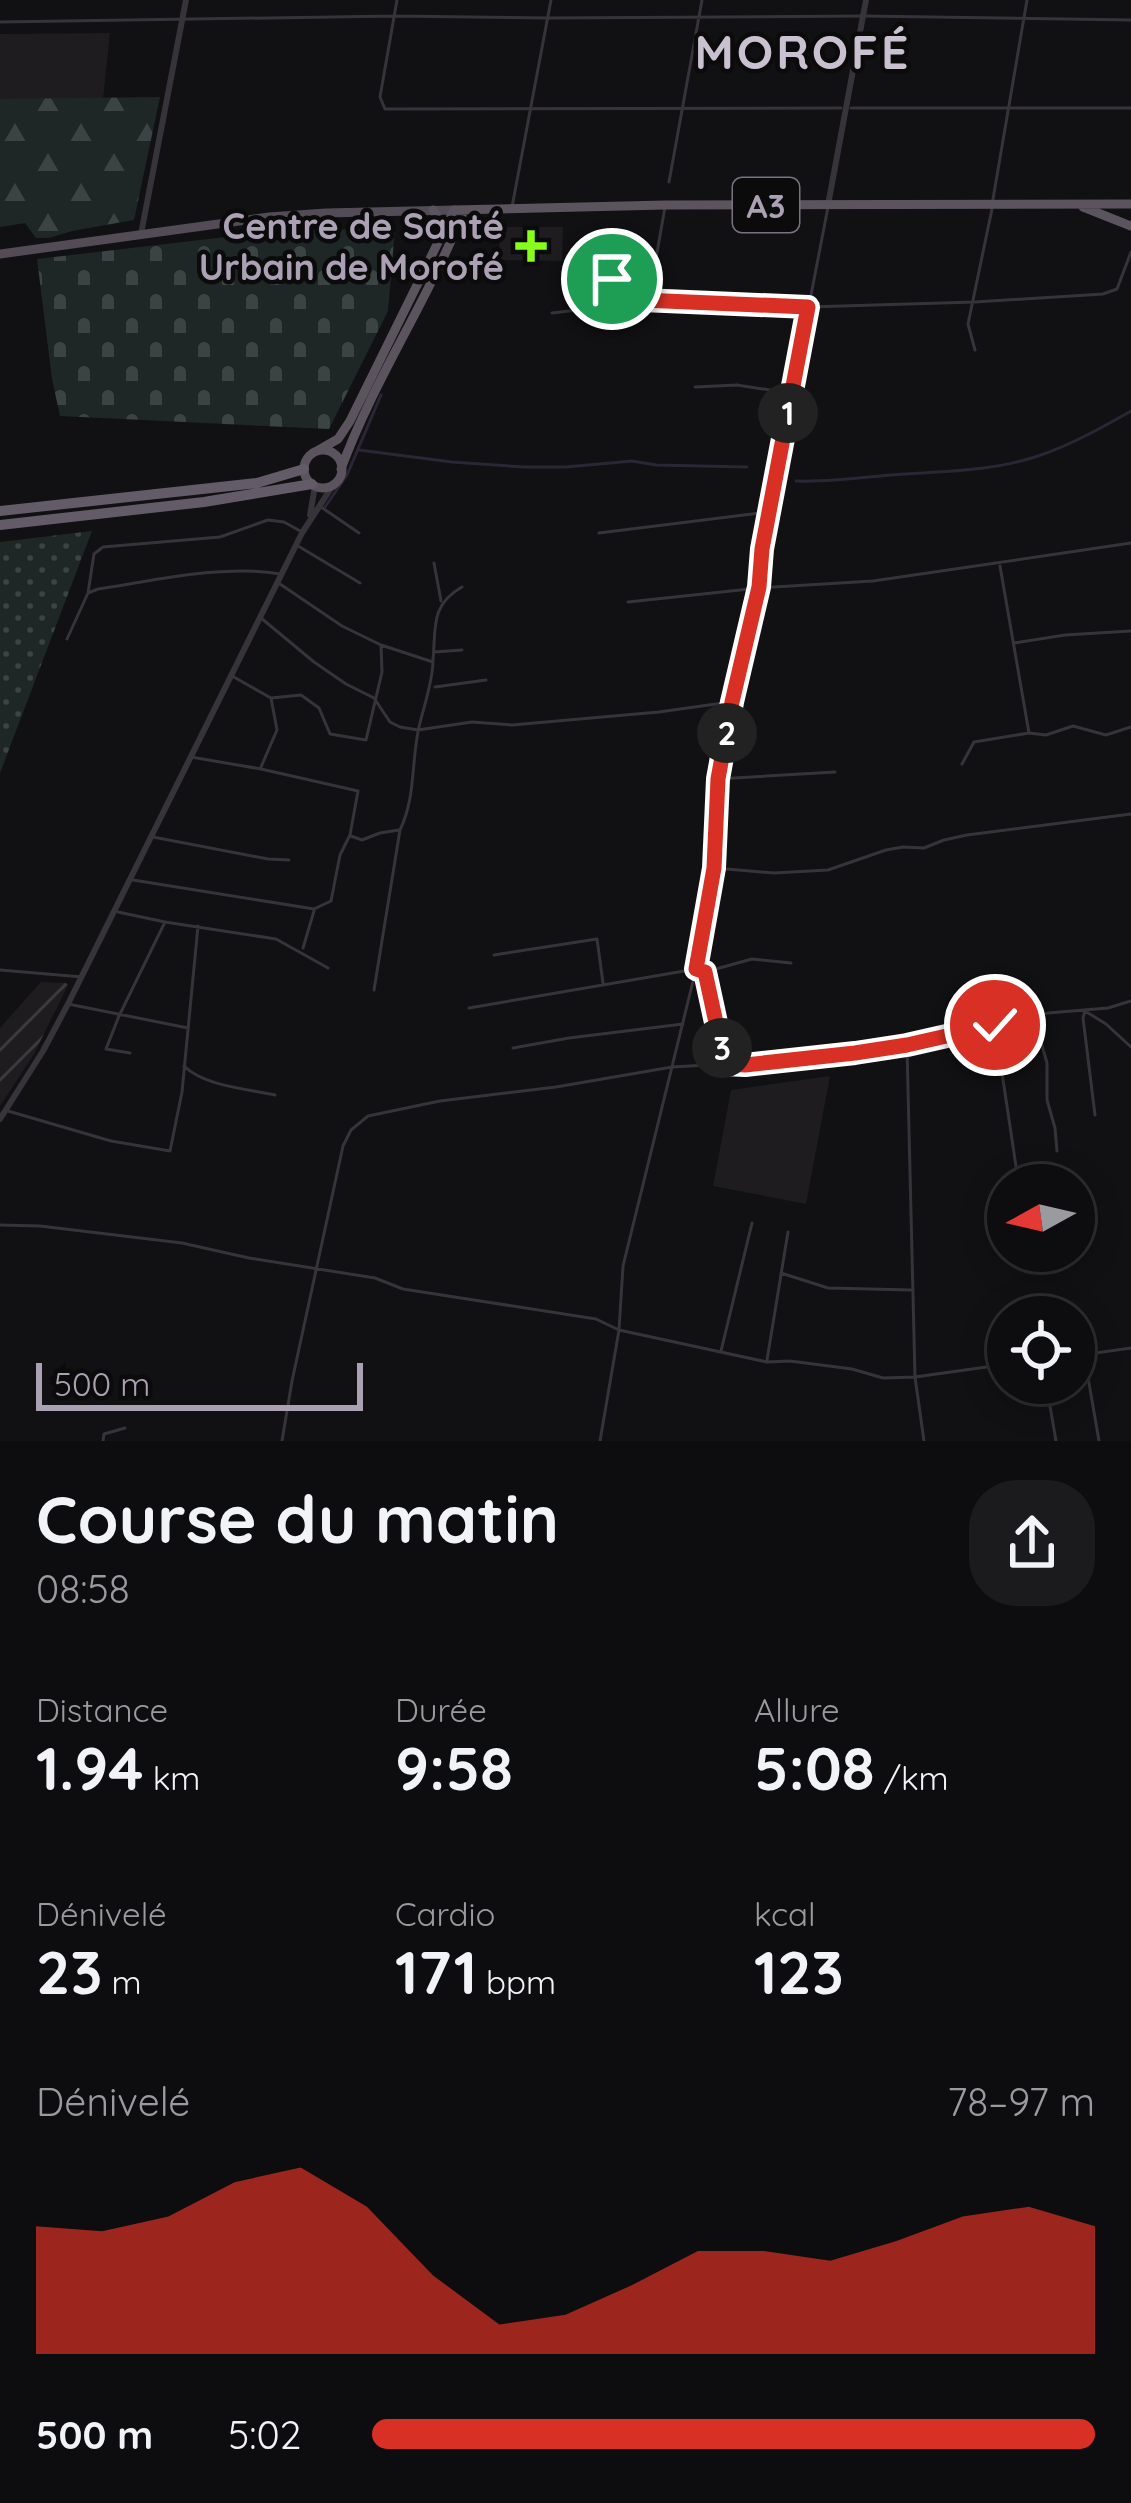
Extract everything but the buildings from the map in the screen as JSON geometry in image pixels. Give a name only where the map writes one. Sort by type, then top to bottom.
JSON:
[{"type":"highway","name":"A3","points":[[459,210],[1131,204]]},
{"type":"highway","points":[[1078,205],[1131,226]]},
{"type":"highway","points":[[0,525],[314,485],[324,488],[335,482],[459,210]]},
{"type":"highway","points":[[304,469],[308,457],[338,439],[350,421],[448,236],[484,210]]},
{"type":"highway","points":[[433,211],[448,236]]},
{"type":"highway","points":[[317,451],[334,454],[341,469]]},
{"type":"highway","points":[[304,469],[314,485]]},
{"type":"highway","points":[[0,511],[257,483],[304,469]]},
{"type":"main road","name":"A3","points":[[0,254],[303,214],[459,210]]},
{"type":"street","points":[[141,234],[186,0]]},
{"type":"street","points":[[397,0],[380,97],[385,110],[1131,108]]},
{"type":"street","points":[[512,209],[551,0]]},
{"type":"street","points":[[669,182],[702,0]]},
{"type":"street","points":[[600,1441],[619,1330],[622,1267],[696,969],[714,868],[718,779],[759,587],[762,549],[866,0]]},
{"type":"street","points":[[975,350],[968,324],[1027,0]]},
{"type":"street","points":[[0,22],[395,16],[1131,20]]},
{"type":"street","points":[[642,300],[651,286],[665,205]]},
{"type":"street","points":[[552,313],[604,307],[612,301],[808,307],[1103,294],[1118,289],[1131,252]]},
{"type":"street","points":[[612,301],[614,263]]},
{"type":"street","points":[[651,286],[662,302]]},
{"type":"street","points":[[695,387],[737,385],[792,394]]},
{"type":"street","points":[[0,1119],[68,1004],[302,532],[335,482]]},
{"type":"street","points":[[309,519],[314,485]]},
{"type":"street","points":[[319,506],[358,533]]},
{"type":"street","points":[[599,533],[770,512]]},
{"type":"street","points":[[68,639],[88,593],[94,554],[103,548],[220,537],[268,520],[302,532]]},
{"type":"street","points":[[628,602],[759,587],[872,581],[1131,543]]},
{"type":"street","points":[[296,545],[360,583]]},
{"type":"street","points":[[434,563],[442,603]]},
{"type":"street","points":[[999,564],[1029,733]]},
{"type":"street","points":[[88,593],[253,571],[281,578],[342,626],[433,662]]},
{"type":"street","points":[[374,990],[418,730],[432,687],[436,616],[442,603],[462,587]]},
{"type":"street","points":[[261,617],[314,662],[374,698],[390,722],[400,727],[558,722],[732,702]]},
{"type":"street","points":[[1012,643],[1131,631]]},
{"type":"street","points":[[231,676],[271,698],[301,695],[319,708],[330,734],[366,740],[382,672],[381,645]]},
{"type":"street","points":[[434,652],[461,650]]},
{"type":"street","points":[[432,687],[486,680]]},
{"type":"street","points":[[260,769],[277,730],[271,698]]},
{"type":"street","points":[[962,764],[974,742],[1029,733],[1046,735],[1073,726],[1106,735],[1131,727]]},
{"type":"street","points":[[130,879],[314,910],[331,901],[340,855],[350,835],[358,796],[355,788],[190,757]]},
{"type":"street","points":[[718,779],[835,772]]},
{"type":"street","points":[[714,868],[774,873],[829,870],[894,848],[920,848],[967,835],[1131,814]]},
{"type":"street","points":[[350,835],[362,840],[400,830]]},
{"type":"street","points":[[151,836],[290,860]]},
{"type":"street","points":[[302,952],[314,910]]},
{"type":"street","points":[[114,911],[276,939],[328,968]]},
{"type":"street","points":[[130,1053],[106,1049],[165,922]]},
{"type":"street","points":[[6,1110],[111,1141],[170,1151],[190,1029],[198,926]]},
{"type":"street","points":[[494,956],[597,939],[603,984]]},
{"type":"street","points":[[469,1008],[696,969],[705,972],[752,959],[791,963]]},
{"type":"street","points":[[0,970],[82,977]]},
{"type":"street","points":[[705,972],[725,1064]]},
{"type":"street","points":[[282,1441],[344,1146],[351,1130],[368,1116],[672,1067],[745,1065],[907,1045],[1131,1001]]},
{"type":"street","points":[[68,1004],[190,1029]]},
{"type":"street","points":[[1085,1011],[1131,1047]]},
{"type":"street","points":[[1085,1011],[1095,1115]]},
{"type":"street","points":[[1037,1016],[1057,1151]]},
{"type":"street","points":[[513,1048],[683,1024]]},
{"type":"street","points":[[995,1025],[1015,1164]]},
{"type":"street","points":[[907,1045],[915,1377],[924,1441]]},
{"type":"street","points":[[183,1064],[189,1072],[275,1095]]},
{"type":"street","points":[[720,1353],[752,1223]]},
{"type":"street","points":[[0,1225],[182,1243],[375,1278],[435,1295],[596,1319],[619,1330],[767,1362],[852,1369],[883,1378],[987,1367]]},
{"type":"street","points":[[767,1362],[788,1232]]},
{"type":"street","points":[[781,1273],[828,1288],[913,1290]]},
{"type":"street","points":[[1095,1353],[1131,1348]]},
{"type":"street","points":[[1050,1404],[1056,1441]]},
{"type":"street","points":[[1093,1404],[1099,1441]]},
{"type":"street","points":[[103,1441],[104,1434],[125,1429]]},
{"type":"shaded area","points":[[110,33],[103,99],[0,99],[0,34]]},
{"type":"shaded area","name":"Centre de Santé Urbain de Morofé","points":[[501,227],[563,227],[562,261],[498,260]]},
{"type":"shaded area","points":[[41,982],[68,985],[34,1054],[0,1106],[0,1028]]},
{"type":"shaded area","points":[[830,1076],[806,1204],[713,1186],[731,1090]]},
{"type":"green space","points":[[160,97],[134,220],[49,238],[36,238],[25,223],[0,227],[0,99]]},
{"type":"green space","points":[[395,229],[388,311],[329,429],[60,416],[37,259],[286,230]]},
{"type":"green space","points":[[92,531],[0,773],[0,542]]},
{"type":"waterway","points":[[325,507],[347,475],[381,395]]},
{"type":"waterway","points":[[796,481],[1000,466],[1050,452],[1131,411]]},
{"type":"waterway","points":[[359,450],[524,467],[632,461],[747,467]]},
{"type":"place","name":"Centre de Santé Urbain de Morofé","points":[[531,246]]},
{"type":"district","name":"MOROFÉ","points":[[803,51]]},
{"type":"route","points":[[612,279],[612,301],[808,307],[759,587],[718,779],[714,868],[696,969],[705,972],[725,1064],[855,1053],[995,1025]]}]
